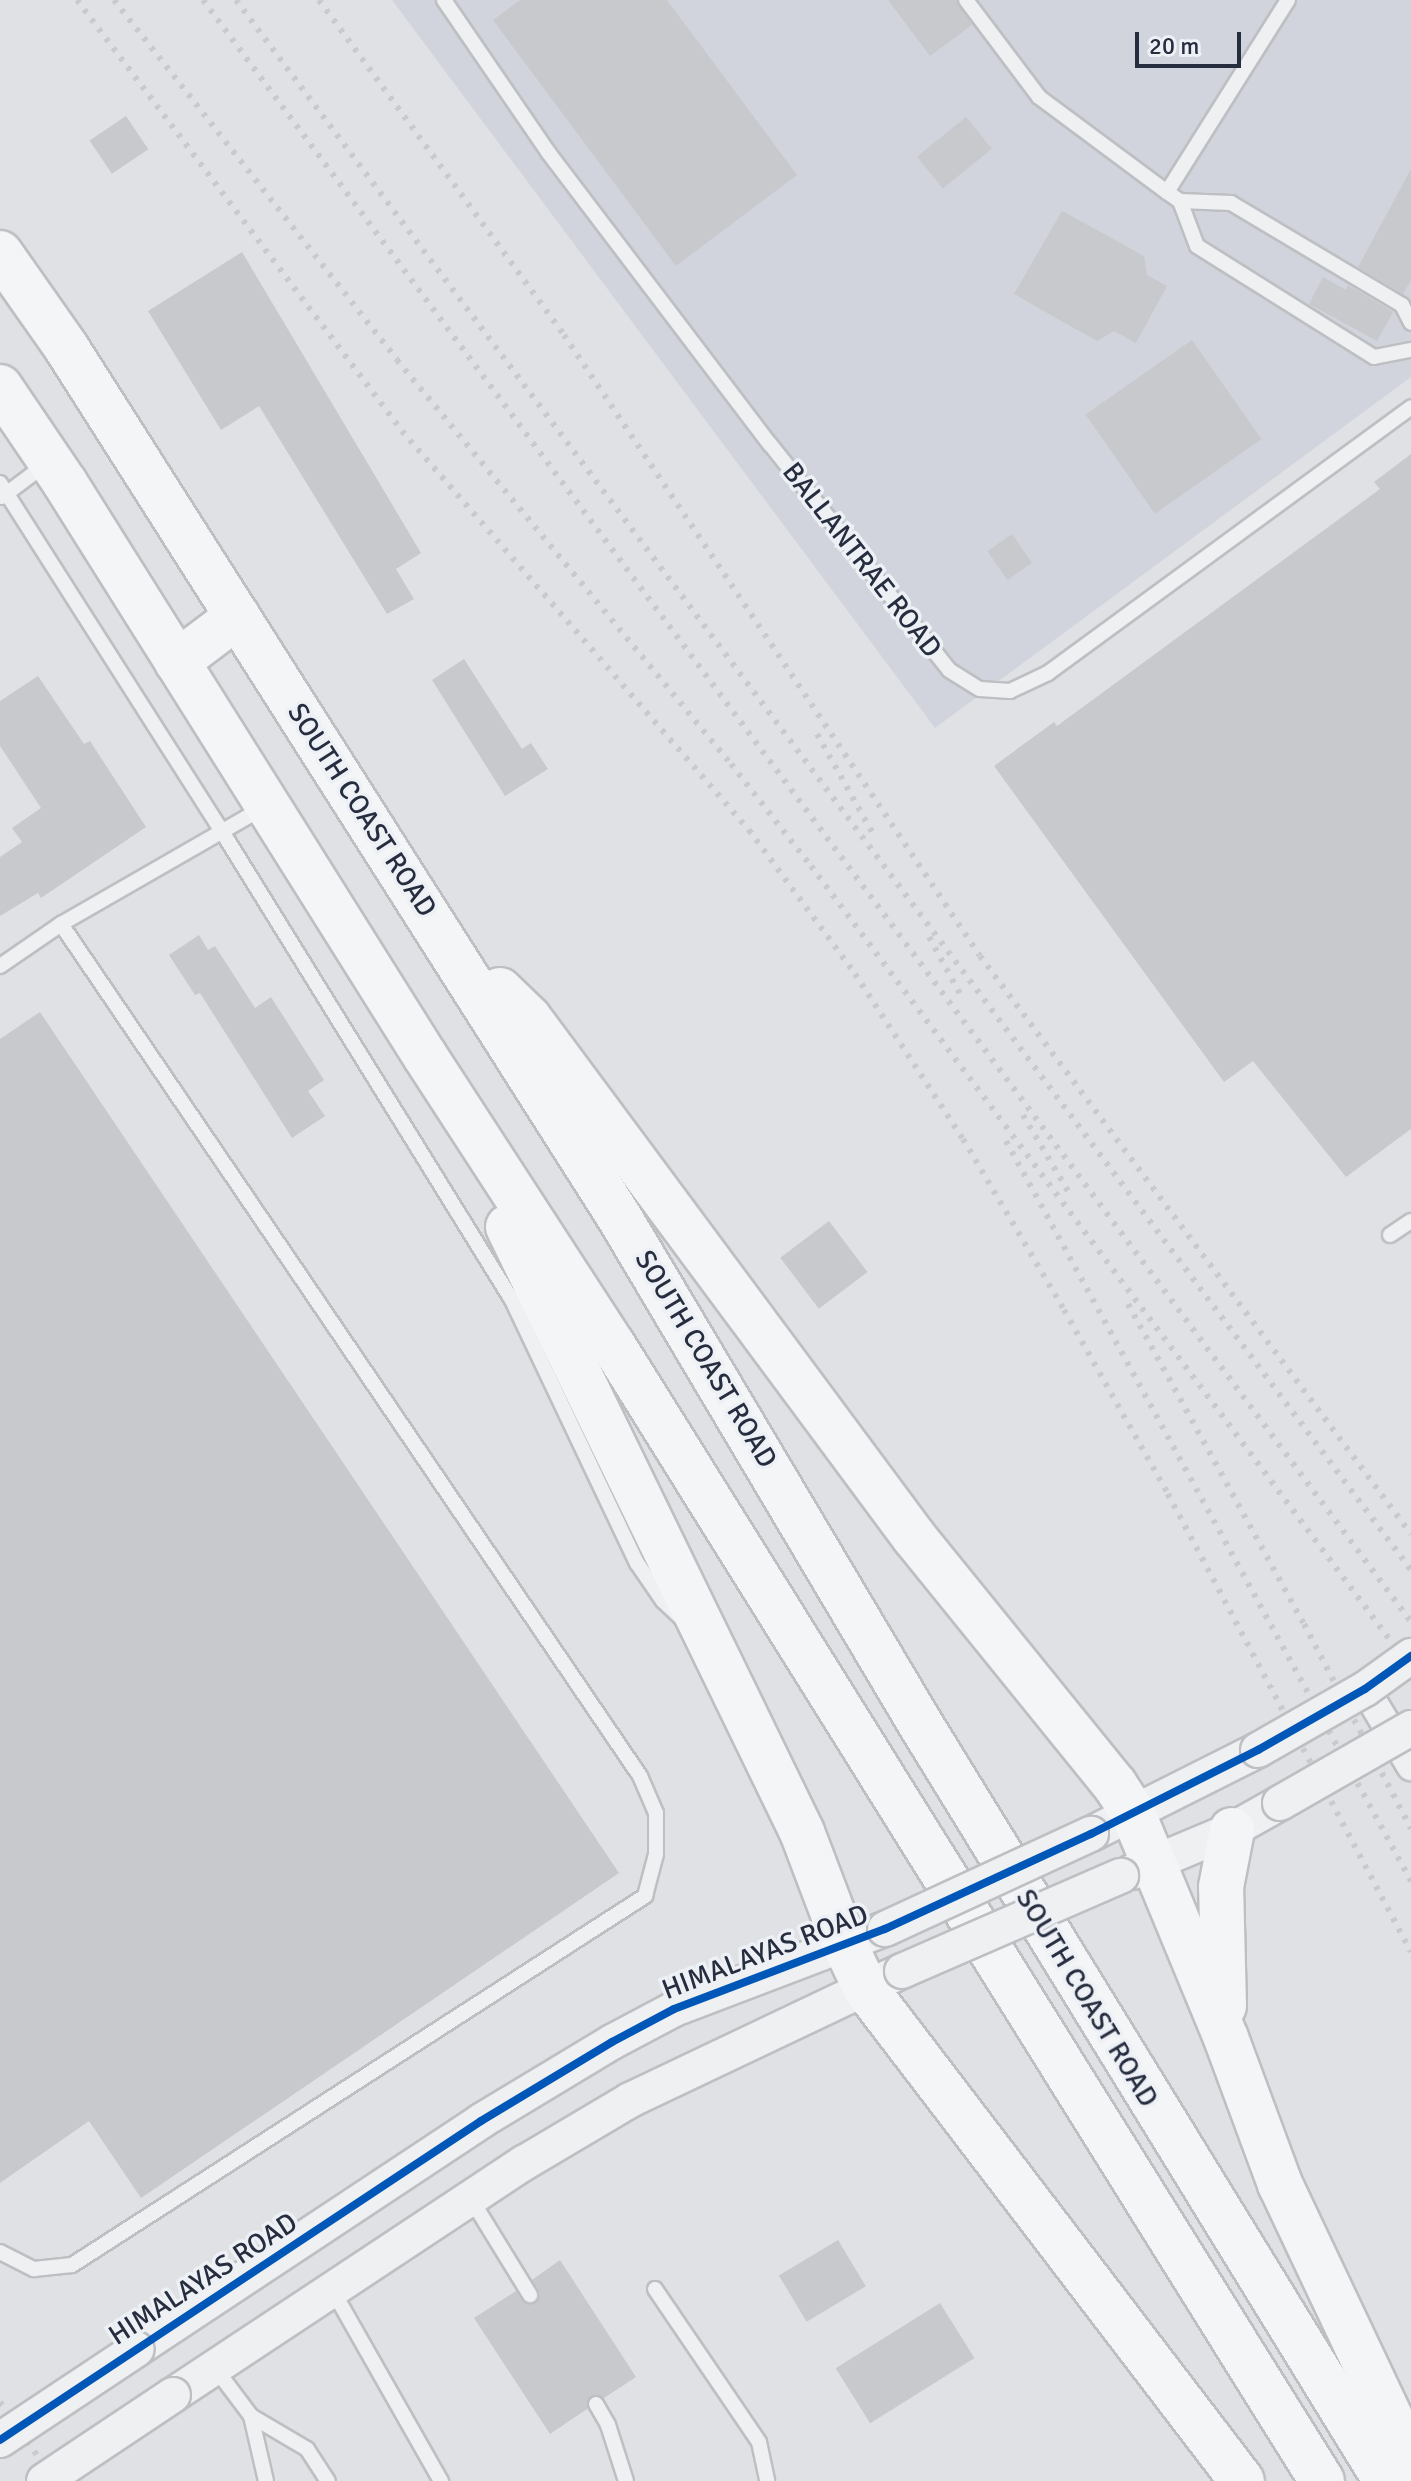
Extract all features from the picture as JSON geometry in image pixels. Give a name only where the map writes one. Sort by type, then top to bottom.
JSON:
[{"type":"main road","name":"SOUTH COAST ROAD","points":[[0,253],[66,347],[637,1246],[969,1805],[1386,2481]]},
{"type":"main road","name":"SOUTH COAST ROAD","points":[[0,387],[50,461],[425,1056],[613,1345],[1322,2481]]},
{"type":"main road","points":[[177,662],[238,616]]},
{"type":"main road","points":[[454,954],[529,1018],[914,1537],[1106,1773],[1132,1811],[1138,1870],[1226,2038],[1280,2184],[1411,2461]]},
{"type":"main road","points":[[425,1056],[802,1832],[845,1945],[884,1980],[1242,2481]]},
{"type":"main road","points":[[1226,2038],[1221,1887],[1232,1830]]},
{"type":"street","name":"HIMALAYAS ROAD","points":[[0,2440],[481,2121],[612,2042],[674,2009],[885,1929],[1091,1834],[1258,1750],[1365,1689],[1411,1656]]},
{"type":"street","points":[[44,2481],[471,2199],[630,2100],[884,1980],[1232,1830],[1280,1803],[1406,1744],[1365,1689]]},
{"type":"lane","name":"BALLANTRAE ROAD","points":[[444,0],[548,152],[770,444],[949,670],[980,689],[1010,691],[1048,673],[1411,407]]},
{"type":"lane","points":[[966,0],[1039,97],[1174,197],[1197,246],[1374,357],[1411,350]]},
{"type":"lane","points":[[1174,197],[1288,0]]},
{"type":"lane","points":[[1174,197],[1231,203],[1402,305],[1411,323]]},
{"type":"lane","points":[[50,461],[2,492],[223,833],[512,1300],[637,1563],[663,1601],[713,1649]]},
{"type":"lane","points":[[0,966],[61,924],[267,806]]},
{"type":"lane","points":[[0,2252],[34,2269],[72,2265],[645,1896],[656,1854],[656,1813],[640,1776],[61,924]]},
{"type":"lane","points":[[1390,1235],[1411,1221]]},
{"type":"lane","points":[[471,2199],[530,2295]]},
{"type":"lane","points":[[655,2289],[759,2442],[767,2481]]},
{"type":"lane","points":[[333,2290],[441,2481]]},
{"type":"lane","points":[[215,2368],[251,2416],[307,2449],[328,2481]]},
{"type":"lane","points":[[596,2404],[608,2425],[626,2481]]},
{"type":"lane","points":[[251,2416],[266,2481]]},
{"type":"shaded area","points":[[392,0],[1411,0],[1411,377],[935,728]]},
{"type":"building","points":[[520,0],[667,0],[797,175],[676,266],[493,20]]},
{"type":"building","points":[[888,0],[956,0],[972,25],[930,56]]},
{"type":"building","points":[[126,116],[148,149],[112,174],[90,141]]},
{"type":"building","points":[[966,117],[992,149],[943,189],[917,157]]},
{"type":"building","points":[[1411,169],[1411,280],[1403,294],[1358,267]]},
{"type":"building","points":[[1062,211],[1144,256],[1147,275],[1167,286],[1136,343],[1114,331],[1097,341],[1014,294]]},
{"type":"building","points":[[242,252],[421,553],[396,569],[414,599],[387,614],[259,406],[221,430],[148,311]]},
{"type":"building","points":[[1323,277],[1346,290],[1348,285],[1393,312],[1377,341],[1309,304]]},
{"type":"building","points":[[1192,340],[1261,439],[1155,514],[1086,415]]},
{"type":"building","points":[[1411,454],[1411,1129],[1346,1177],[1253,1061],[1224,1082],[994,766],[1054,722],[1057,726],[1380,489],[1374,482]]},
{"type":"building","points":[[1012,534],[1032,563],[1008,580],[987,551]]},
{"type":"building","points":[[464,659],[522,749],[531,743],[548,769],[505,796],[432,680]]},
{"type":"building","points":[[38,676],[84,744],[90,741],[146,827],[41,898],[38,893],[0,916],[0,857],[22,842],[12,828],[41,808],[0,746],[0,701]]},
{"type":"building","points":[[199,935],[208,950],[215,946],[255,1008],[271,997],[324,1080],[308,1091],[325,1116],[292,1138],[200,993],[195,995],[169,955]]},
{"type":"building","points":[[40,1012],[619,1873],[141,2198],[89,2121],[0,2183],[0,1039]]},
{"type":"building","points":[[829,1221],[868,1272],[819,1309],[780,1258]]},
{"type":"building","points":[[838,2240],[866,2286],[807,2322],[779,2276]]},
{"type":"building","points":[[560,2260],[636,2377],[604,2398],[590,2396],[587,2409],[550,2434],[474,2318],[516,2291],[525,2303],[536,2303],[540,2294],[532,2280]]},
{"type":"building","points":[[940,2303],[974,2358],[870,2423],[836,2368]]},
{"type":"railway","points":[[77,0],[402,431],[749,830],[855,974],[963,1139],[1064,1310],[1168,1494],[1411,1952]]},
{"type":"railway","points":[[114,0],[397,360],[731,764],[811,866],[1411,1668]]},
{"type":"railway","points":[[203,0],[1411,1622]]},
{"type":"railway","points":[[236,0],[1411,1570]]},
{"type":"railway","points":[[319,0],[564,335],[980,956],[1411,1534]]},
{"type":"railway","points":[[817,734],[872,832]]},
{"type":"railway","points":[[929,937],[963,999]]},
{"type":"railway","points":[[1023,1115],[1072,1198]]},
{"type":"railway","points":[[1006,1141],[1411,1881]]},
{"type":"railway","points":[[1128,1304],[1304,1624],[1411,1829]]},
{"type":"railway","points":[[0,2402],[55,2481]]},
{"type":"cycle path","points":[[0,2440],[481,2121],[612,2042],[674,2009],[885,1929],[1091,1834],[1258,1750],[1365,1689],[1411,1656]]}]
